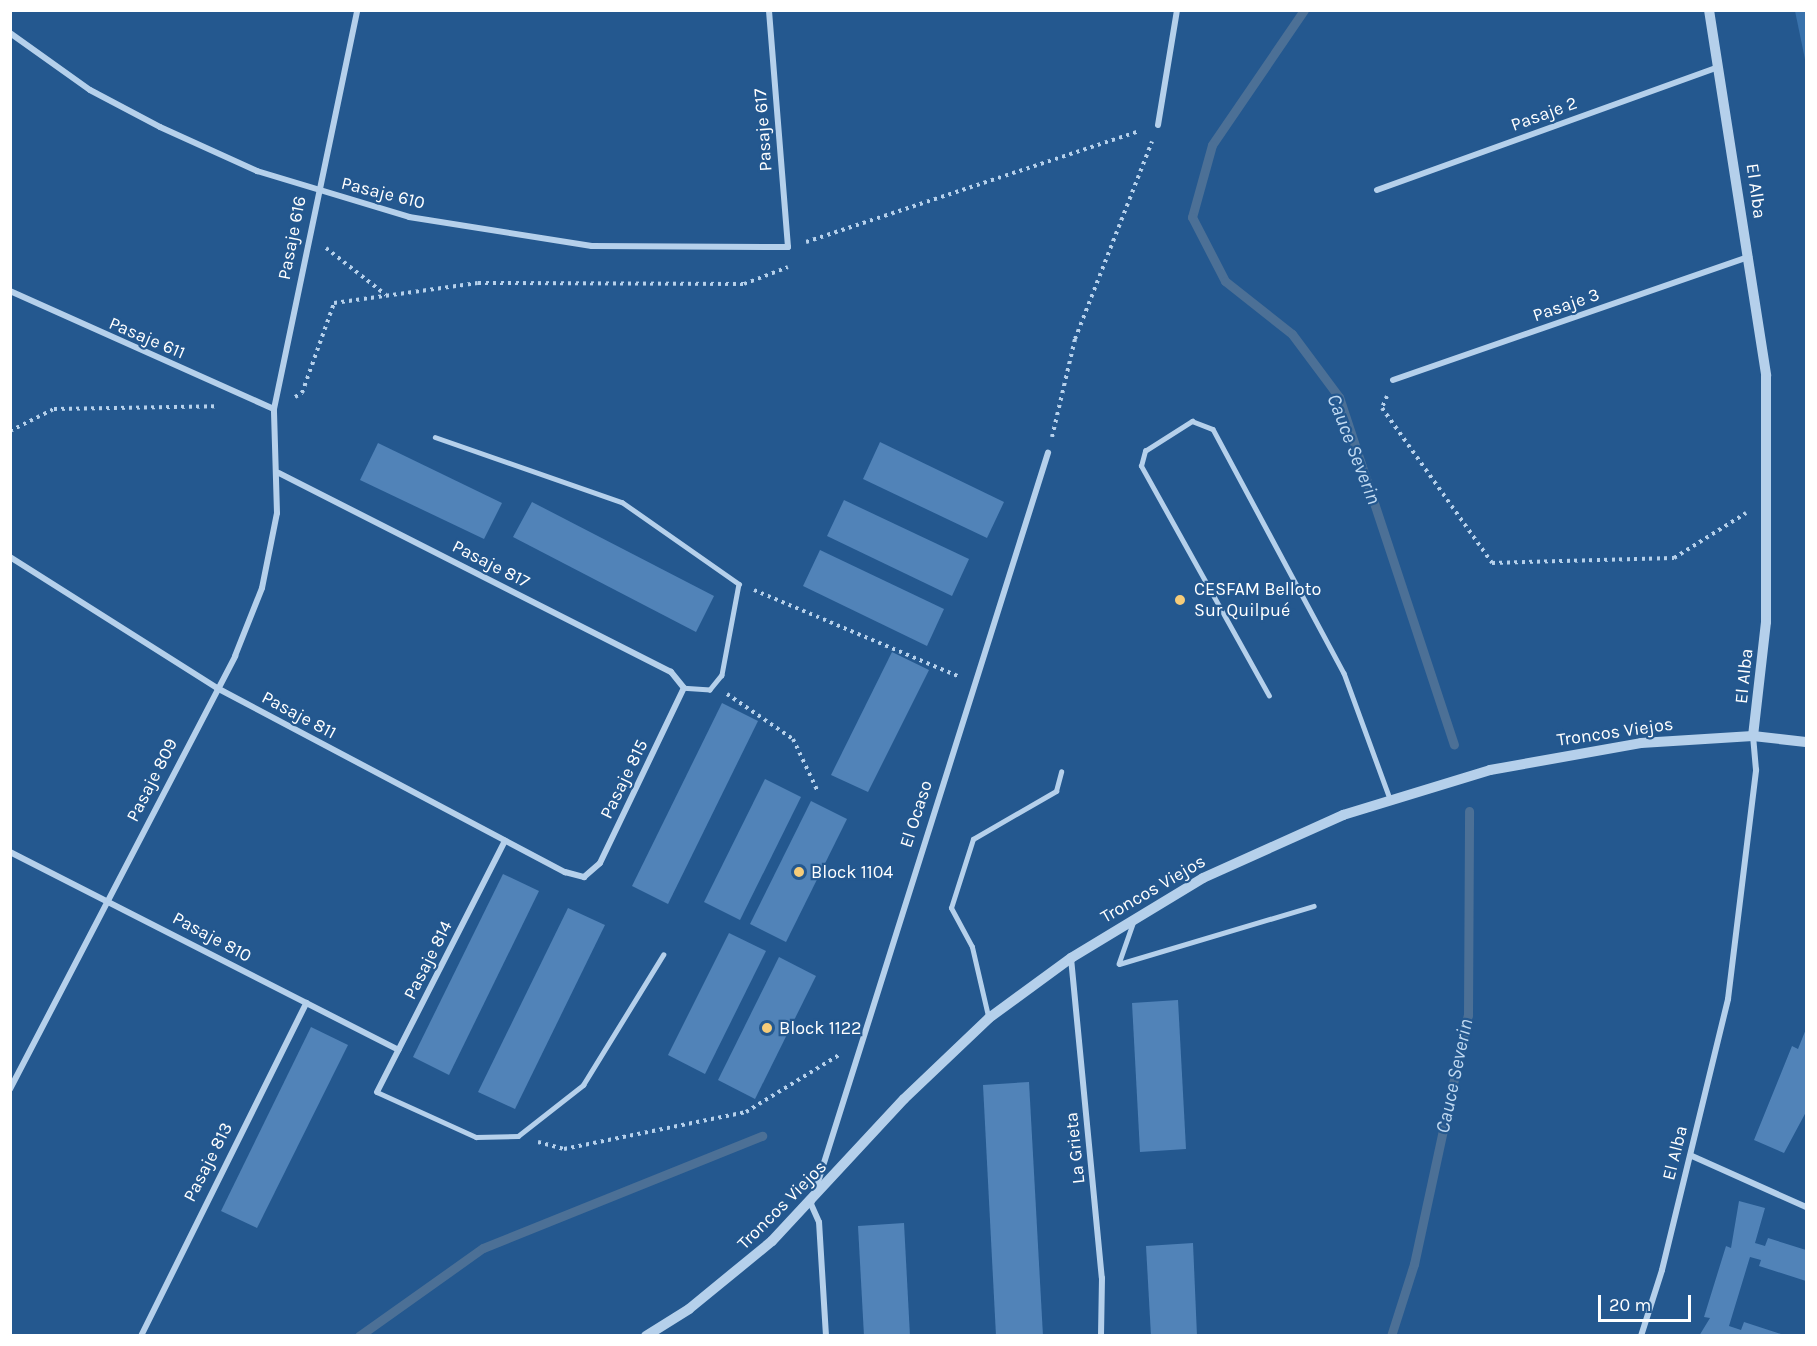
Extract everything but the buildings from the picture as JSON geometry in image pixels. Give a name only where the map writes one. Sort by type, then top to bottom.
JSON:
[{"type":"street","name":"Pasaje 616","points":[[279,472],[274,409],[316,191],[357,10]]},
{"type":"street","name":"Pasaje 617","points":[[769,10],[788,248]]},
{"type":"street","points":[[1158,124],[1177,10]]},
{"type":"street","name":"El Alba","points":[[1641,1335],[1692,1156],[1728,999],[1756,770],[1753,736],[1766,622],[1766,376],[1721,66],[1709,10]]},
{"type":"street","name":"Pasaje 610","points":[[10,33],[90,90],[160,127],[316,191],[409,217],[592,246],[788,248]]},
{"type":"street","name":"Pasaje 2","points":[[1377,190],[1721,66]]},
{"type":"street","name":"Pasaje 3","points":[[1393,380],[1749,257]]},
{"type":"street","name":"Pasaje 611","points":[[10,291],[274,409]]},
{"type":"street","name":"El Ocaso","points":[[811,1204],[859,1041],[1048,453]]},
{"type":"street","name":"Pasaje 809","points":[[10,1089],[217,688],[262,588],[279,472]]},
{"type":"street","name":"Pasaje 817","points":[[279,472],[671,672],[684,688]]},
{"type":"street","name":"Pasaje 811","points":[[10,557],[217,688],[505,841],[584,877]]},
{"type":"street","name":"Pasaje 815","points":[[584,877],[600,863],[684,688]]},
{"type":"street","name":"Troncos Viejos","points":[[646,1335],[732,1276],[811,1204],[904,1099],[989,1018],[1071,958],[1136,916],[1272,844],[1390,799],[1565,754],[1753,736],[1806,742]]},
{"type":"street","name":"Pasaje 814","points":[[377,1092],[505,841]]},
{"type":"street","name":"Pasaje 810","points":[[10,852],[107,899],[399,1050]]},
{"type":"street","name":"La Grieta","points":[[1071,958],[1102,1278],[1101,1335]]},
{"type":"street","name":"Pasaje 813","points":[[141,1335],[306,1003]]},
{"type":"street","points":[[1692,1156],[1806,1207]]},
{"type":"street","points":[[811,1204],[819,1222],[826,1335]]},
{"type":"lane","points":[[1269,696],[1141,466],[1145,451],[1192,421],[1214,429],[1344,673],[1390,799]]},
{"type":"lane","points":[[435,438],[622,502],[739,584],[722,675],[710,690],[684,688]]},
{"type":"lane","points":[[989,1018],[972,947],[951,908],[973,839],[1056,791],[1061,772]]},
{"type":"lane","points":[[1136,916],[1119,964],[1314,906]]},
{"type":"lane","points":[[377,1092],[476,1137],[518,1136],[583,1085],[663,955]]},
{"type":"path","points":[[274,409],[302,393],[334,303],[478,283],[744,284],[798,263],[788,248],[1158,124]]},
{"type":"path","points":[[1048,453],[1074,339],[1158,124]]},
{"type":"path","points":[[308,234],[386,296]]},
{"type":"path","points":[[1393,380],[1382,408],[1492,562],[1674,558],[1767,500]]},
{"type":"path","points":[[10,431],[54,409],[231,407]]},
{"type":"path","points":[[739,584],[975,683]]},
{"type":"path","points":[[714,685],[792,739],[818,792]]},
{"type":"path","points":[[518,1136],[564,1149],[746,1112],[794,1087],[859,1041]]},
{"type":"shaded area","points":[[1795,11],[1806,11],[1806,64]]},
{"type":"waterway","name":"Cauce Severin","points":[[1304,10],[1212,145],[1192,217],[1225,281],[1292,334],[1339,397],[1454,744]]},
{"type":"waterway","name":"Cauce Severin","points":[[1391,1336],[1414,1264],[1468,1015],[1469,811]]},
{"type":"waterway","points":[[359,1336],[483,1248],[762,1136]]},
{"type":"place","name":"CESFAM Belloto Sur Quilpué","points":[[1180,600]]},
{"type":"place","name":"Block 1104","points":[[799,872]]},
{"type":"place","name":"Block 1122","points":[[767,1028]]}]
